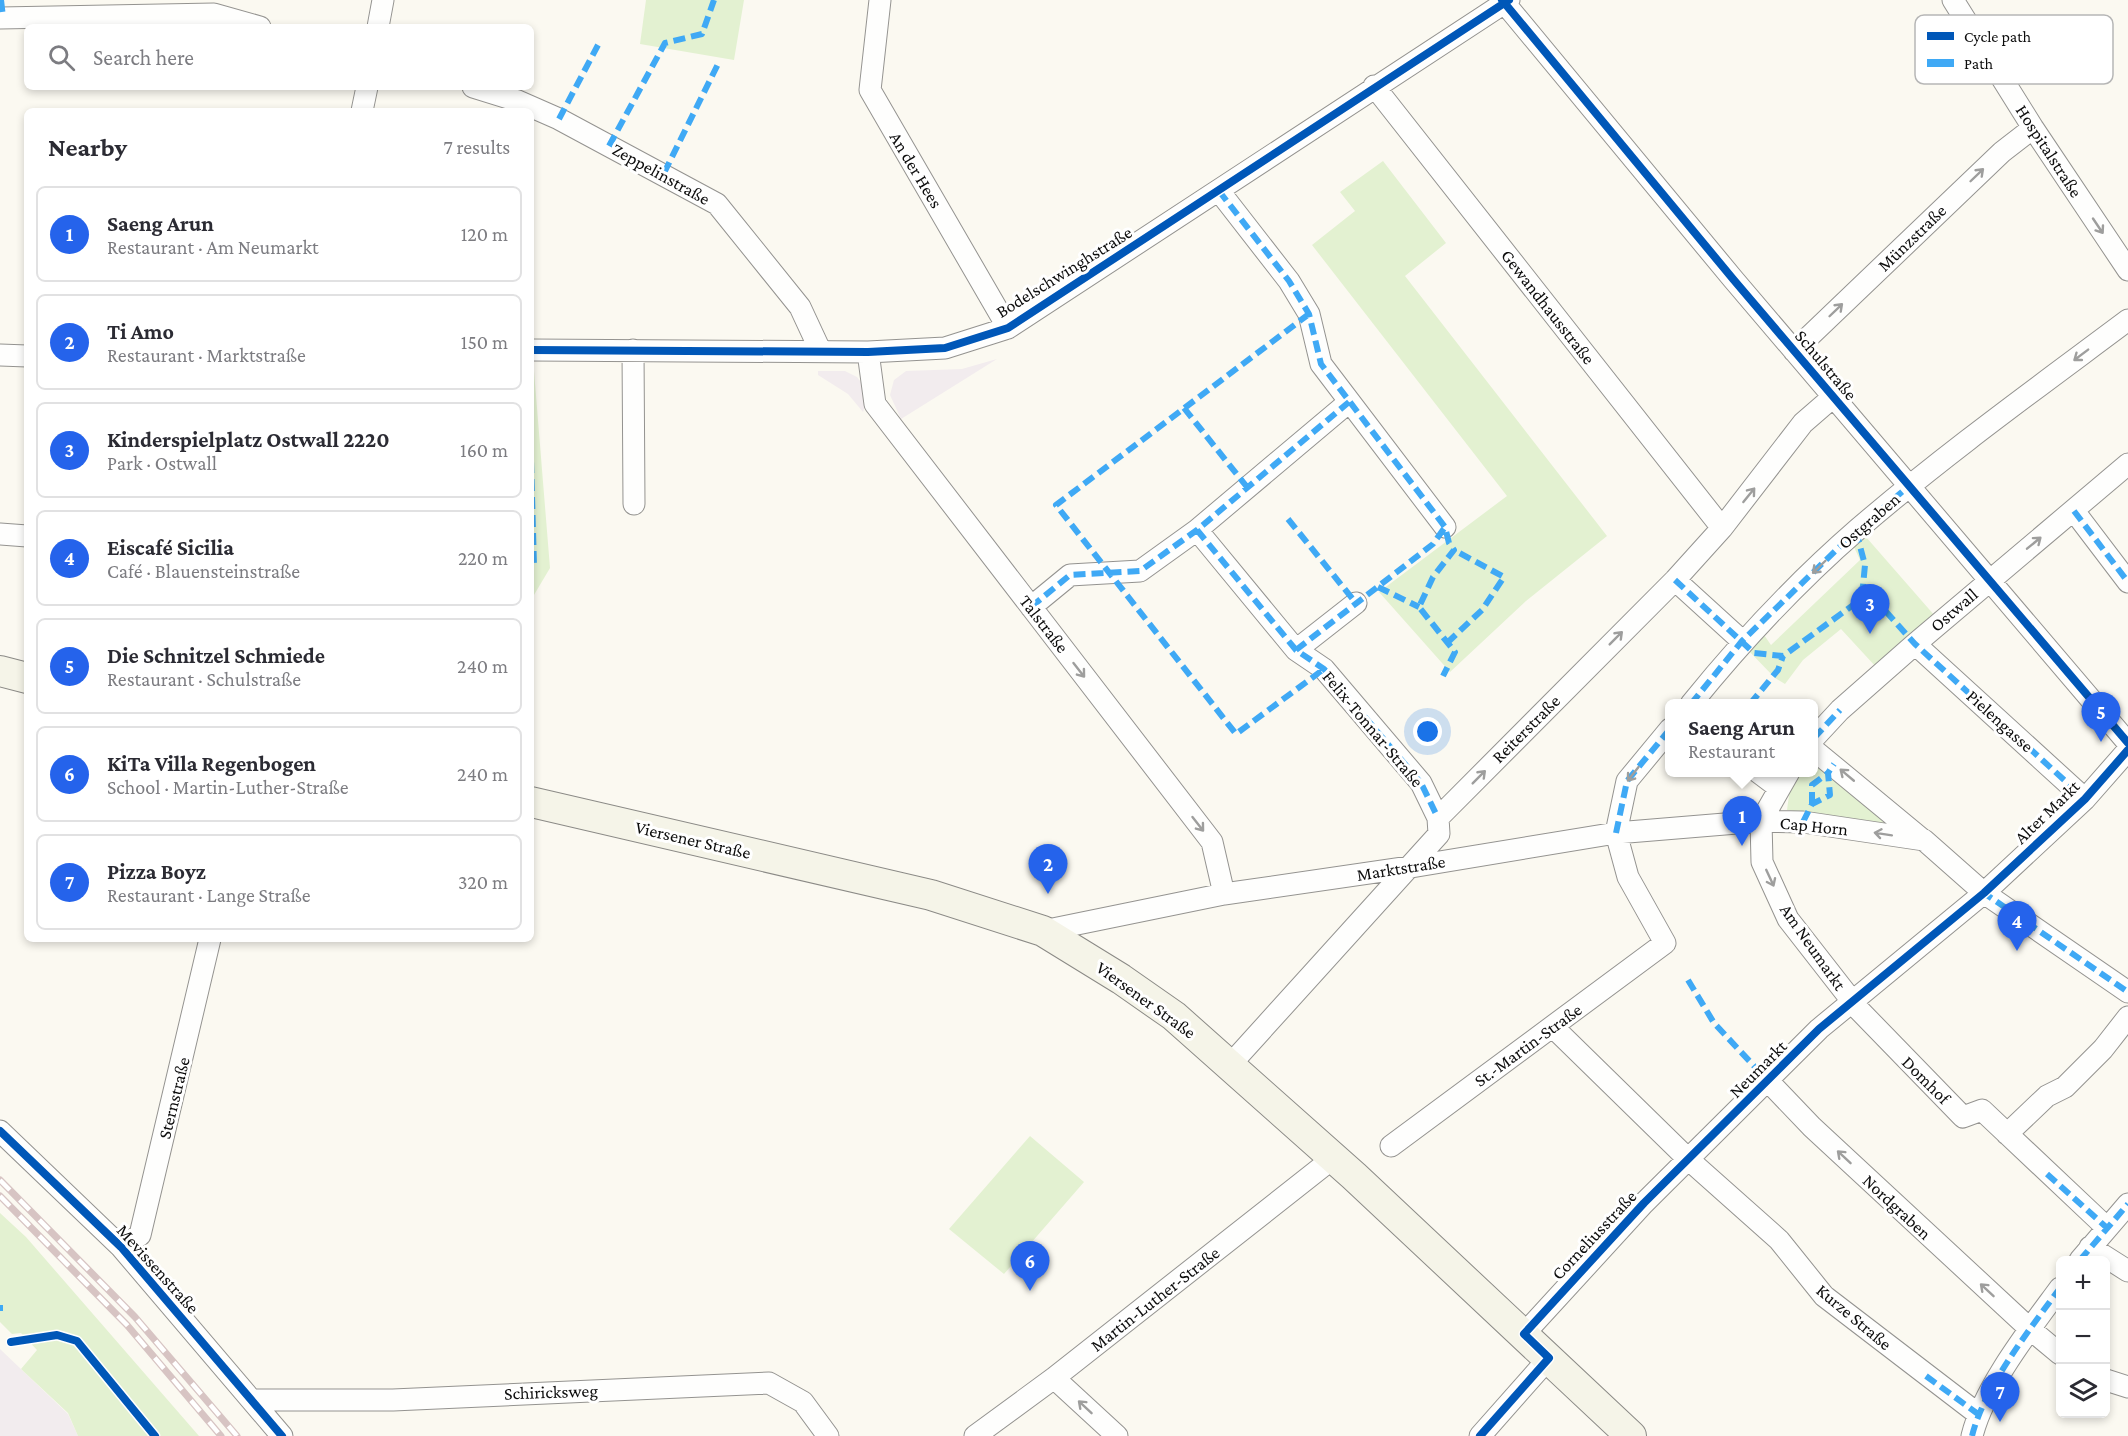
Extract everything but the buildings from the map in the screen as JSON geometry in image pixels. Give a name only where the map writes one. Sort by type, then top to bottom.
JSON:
[{"type":"main road","points":[[0,671],[24,677]]},
{"type":"main road","name":"Viersener Straße","points":[[534,803],[931,895],[1043,931],[1121,979],[1174,1016],[1524,1334],[1631,1436]]},
{"type":"street","points":[[379,24],[383,0]]},
{"type":"street","name":"An der Hees","points":[[880,0],[870,90],[1008,328]]},
{"type":"street","name":"Hospitalstraße","points":[[1953,0],[1962,15]]},
{"type":"street","name":"Bodelschwinghstraße","points":[[534,350],[868,352],[945,348],[1008,328],[1505,1]]},
{"type":"street","name":"Schulstraße","points":[[1505,1],[1794,351],[2128,743]]},
{"type":"street","points":[[0,18],[87,8],[214,14],[249,24]]},
{"type":"street","name":"Hospitalstraße","points":[[2006,84],[2128,270]]},
{"type":"street","name":"Gewandhausstraße","points":[[1374,86],[1722,528]]},
{"type":"street","points":[[363,108],[366,90]]},
{"type":"street","name":"Zeppelinstraße","points":[[483,90],[534,108]]},
{"type":"street","name":"Zeppelinstraße","points":[[534,108],[664,173],[717,204],[800,307],[820,350]]},
{"type":"street","name":"Münzstraße","points":[[1794,351],[2002,152],[2033,128]]},
{"type":"street","points":[[1219,191],[1289,281],[1309,314],[1322,364],[1445,527]]},
{"type":"street","name":"Ostgraben","points":[[1695,699],[1742,641],[1856,531],[1909,486],[2128,320]]},
{"type":"street","points":[[633,350],[633,504]]},
{"type":"street","name":"Talstraße","points":[[868,352],[875,404],[1212,842],[1224,894]]},
{"type":"street","points":[[0,356],[24,356]]},
{"type":"street","name":"Reiterstraße","points":[[1229,1066],[1439,834],[1438,818],[1675,580],[1722,528],[1803,423],[1833,397]]},
{"type":"street","points":[[1031,607],[1070,575],[1140,571],[1197,530],[1349,402]]},
{"type":"street","name":"Ostwall","points":[[1818,734],[1840,710],[1988,580],[2128,464]]},
{"type":"street","points":[[2074,511],[2128,582]]},
{"type":"street","name":"Felix-Tonnar-Straße","points":[[1197,530],[1296,650],[1324,669],[1421,783],[1438,818]]},
{"type":"street","points":[[0,534],[24,536]]},
{"type":"street","points":[[1675,580],[1742,641]]},
{"type":"street","points":[[1296,650],[1356,603]]},
{"type":"street","name":"Pielengasse","points":[[1915,644],[2085,799]]},
{"type":"street","points":[[1616,833],[1627,781],[1665,735]]},
{"type":"street","name":"Alter Markt","points":[[1984,893],[2085,799],[2128,750]]},
{"type":"street","points":[[1818,753],[1924,840],[1984,893],[2128,992]]},
{"type":"street","name":"Cap Horn","points":[[1783,780],[1761,822],[1803,822],[1924,840]]},
{"type":"street","name":"Marktstraße","points":[[1043,931],[1224,894],[1410,867],[1616,833],[1761,822]]},
{"type":"street","name":"Am Neumarkt","points":[[1761,822],[1762,862],[1788,919],[1852,1003]]},
{"type":"street","name":"St.-Martin-Straße","points":[[1391,1146],[1665,944],[1628,877],[1616,833]]},
{"type":"street","points":[[1852,1003],[1984,893]]},
{"type":"street","name":"Sternstraße","points":[[121,1247],[140,1235],[209,942]]},
{"type":"street","name":"Neumarkt","points":[[1688,1159],[1819,1029],[1852,1003]]},
{"type":"street","name":"Domhof","points":[[1852,1003],[1884,1039],[1963,1117],[1982,1110],[2047,1174],[2106,1227]]},
{"type":"street","points":[[2007,1134],[2048,1096],[2065,1087],[2103,1049],[2128,1017]]},
{"type":"street","points":[[1553,1027],[1688,1159]]},
{"type":"street","name":"Nordgraben","points":[[1768,1082],[1812,1127],[2030,1329],[2056,1350]]},
{"type":"street","name":"Mevissenstraße","points":[[0,1131],[121,1247],[282,1436]]},
{"type":"street","name":"Martin-Luther-Straße","points":[[975,1436],[1054,1378],[1332,1159]]},
{"type":"street","name":"Corneliusstraße","points":[[1524,1334],[1644,1203],[1688,1159]]},
{"type":"street","name":"Kurze Straße","points":[[1688,1159],[1779,1240],[1824,1296],[1978,1414]]},
{"type":"street","points":[[2128,1204],[2085,1254],[2128,1271]]},
{"type":"street","points":[[1972,1436],[1978,1414],[2030,1329],[2056,1294]]},
{"type":"street","points":[[1480,1436],[1549,1358]]},
{"type":"street","points":[[1054,1378],[1117,1436]]},
{"type":"street","points":[[2110,1381],[2128,1387]]},
{"type":"street","name":"Schiricksweg","points":[[253,1400],[393,1400],[769,1383],[803,1402],[828,1436]]},
{"type":"shaded area","points":[[997,359],[901,419],[890,395],[894,380],[906,371],[962,369]]},
{"type":"shaded area","points":[[818,371],[845,371],[857,377],[864,386],[866,404],[863,412],[848,394],[818,375]]},
{"type":"shaded area","points":[[0,1349],[68,1414],[78,1436],[0,1436]]},
{"type":"green space","points":[[646,0],[744,0],[734,60],[640,44]]},
{"type":"green space","points":[[1383,161],[1446,243],[1405,276],[1607,536],[1526,601],[1450,672],[1379,592],[1507,496],[1312,245],[1355,211],[1340,192]]},
{"type":"green space","points":[[534,371],[550,568],[534,595]]},
{"type":"green space","points":[[1866,537],[1935,616],[1876,667],[1841,629],[1803,660],[1785,684],[1775,678],[1746,648],[1762,632],[1771,645],[1860,560],[1854,547]]},
{"type":"green space","points":[[1818,762],[1895,826],[1787,810],[1791,781],[1794,777],[1818,777]]},
{"type":"green space","points":[[1030,1136],[1084,1182],[1004,1274],[949,1229]]},
{"type":"green space","points":[[0,1213],[26,1237],[199,1436],[78,1436],[68,1413],[21,1369],[37,1350],[21,1333],[12,1334],[0,1322]]},
{"type":"railway","points":[[0,1180],[135,1317],[237,1436]]},
{"type":"railway","points":[[0,1196],[127,1325],[221,1436]]},
{"type":"marked path","points":[[1,0],[3,17]]},
{"type":"marked path","points":[[609,146],[665,43],[702,34],[714,0]]},
{"type":"marked path","points":[[559,119],[598,45]]},
{"type":"marked path","points":[[664,173],[719,62]]},
{"type":"marked path","points":[[1219,191],[1289,281],[1309,314],[1321,364],[1445,527],[1449,543],[1454,550],[1433,577],[1419,607],[1455,652],[1443,676]]},
{"type":"marked path","points":[[1309,314],[1056,505],[1236,734],[1324,669]]},
{"type":"marked path","points":[[1031,607],[1070,575],[1140,571],[1197,530],[1349,402]]},
{"type":"marked path","points":[[1184,408],[1247,487]]},
{"type":"marked path","points":[[1695,699],[1742,641],[1856,531],[1909,486]]},
{"type":"marked path","points":[[2074,511],[2128,582]]},
{"type":"marked path","points":[[1288,519],[1356,603]]},
{"type":"marked path","points":[[1296,650],[1433,544],[1445,527]]},
{"type":"marked path","points":[[1197,530],[1296,650],[1324,669],[1421,783],[1438,818]]},
{"type":"marked path","points":[[1856,531],[1865,565],[1863,586],[1915,644],[2085,799]]},
{"type":"marked path","points":[[1447,643],[1482,610],[1504,577],[1454,550]]},
{"type":"marked path","points":[[1675,580],[1754,653],[1783,656],[1856,603],[1863,586]]},
{"type":"marked path","points":[[1378,587],[1419,607]]},
{"type":"marked path","points":[[1754,699],[1778,670],[1783,656]]},
{"type":"marked path","points":[[1818,734],[1840,710]]},
{"type":"marked path","points":[[1616,833],[1627,781],[1665,735]]},
{"type":"marked path","points":[[1803,822],[1812,804],[1830,795],[1828,773],[1834,764]]},
{"type":"marked path","points":[[1812,804],[1812,785],[1828,773]]},
{"type":"marked path","points":[[1986,891],[1984,893],[2128,992]]},
{"type":"marked path","points":[[1688,980],[1714,1023],[1768,1081]]},
{"type":"marked path","points":[[2047,1174],[2106,1227]]},
{"type":"marked path","points":[[2083,1256],[2128,1204]]},
{"type":"marked path","points":[[1972,1436],[1978,1417],[1997,1378],[2056,1293]]},
{"type":"marked path","points":[[0,1305],[0,1311]]},
{"type":"marked path","points":[[1926,1376],[1978,1414]]},
{"type":"cycle path","points":[[1502,0],[1733,279],[2128,743]]},
{"type":"cycle path","points":[[534,350],[868,352],[945,348],[1008,328],[1509,0]]},
{"type":"cycle path","points":[[1480,1436],[1549,1358],[1524,1334],[1644,1203],[1819,1029],[1984,893],[2085,799],[2128,750]]},
{"type":"cycle path","points":[[0,1131],[121,1247],[282,1436]]},
{"type":"cycle path","points":[[11,1342],[57,1335],[77,1341],[155,1436]]},
{"type":"place","name":"Kinderspielplatz Ostwall 2220","points":[[1870,634]]},
{"type":"place","name":"Die Schnitzel Schmiede","points":[[2101,742]]},
{"type":"place","name":"Saeng Arun","points":[[1742,846]]},
{"type":"place","name":"Ti Amo","points":[[1048,894]]},
{"type":"place","name":"Eiscafé Sicilia","points":[[2017,951]]},
{"type":"place","name":"KiTa Villa Regenbogen","points":[[1030,1291]]},
{"type":"place","name":"Pizza Boyz","points":[[2000,1422]]}]
